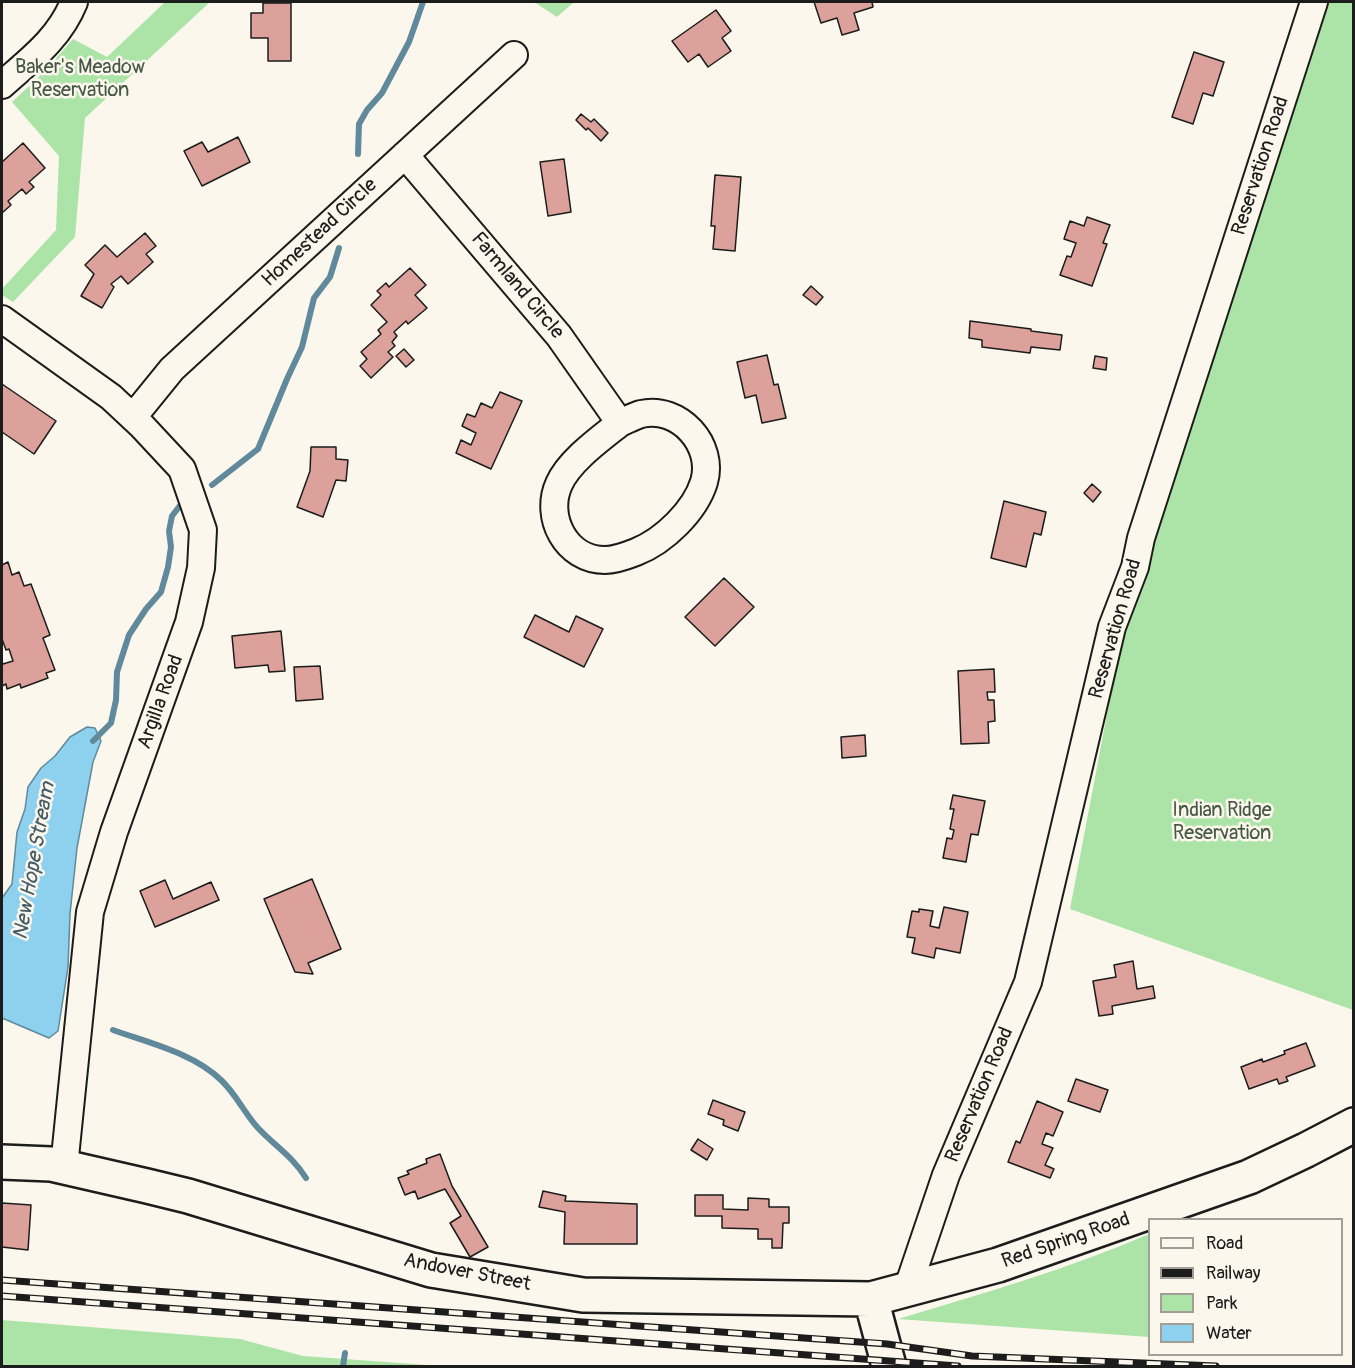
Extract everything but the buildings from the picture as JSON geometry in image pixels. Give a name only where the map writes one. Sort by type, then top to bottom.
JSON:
[{"type":"main road","name":"Red Spring Road","points":[[907,1290],[998,1265],[1249,1177],[1353,1125]]},
{"type":"main road","name":"Andover Street","points":[[2,1162],[51,1164],[188,1196],[430,1270],[583,1295],[871,1299],[907,1290]]},
{"type":"main road","points":[[871,1299],[889,1366]]},
{"type":"street","points":[[2,85],[52,40],[67,21],[74,2]]},
{"type":"street","name":"Reservation Road","points":[[907,1290],[946,1175],[1028,982],[1112,627],[1135,567],[1141,538],[1314,2]]},
{"type":"street","name":"Homestead Circle","points":[[133,417],[172,369],[514,55]]},
{"type":"street","name":"Farmland Circle","points":[[405,155],[559,336],[620,423]]},
{"type":"street","name":"Argilla Road","points":[[2,319],[111,397],[133,417],[182,469],[203,530],[201,568],[189,622],[114,832],[90,912],[64,1167]]},
{"type":"street","points":[[641,414],[660,414],[678,420],[693,432],[702,446],[706,463],[705,480],[699,496],[688,510],[655,541],[629,555],[603,560],[586,556],[571,547],[560,533],[554,517],[554,499],[559,483],[583,454],[620,423],[641,414]]},
{"type":"green space","name":"Baker's Meadow Reservation","points":[[165,2],[210,2],[85,118],[75,237],[13,302],[2,295],[2,289],[56,230],[59,156],[12,102],[44,72],[73,39],[107,57]]},
{"type":"green space","points":[[534,2],[574,2],[557,17]]},
{"type":"green space","name":"Indian Ridge Reservation","points":[[1314,2],[1353,2],[1353,1010],[1070,909],[1135,567]]},
{"type":"green space","points":[[1148,1234],[1148,1337],[898,1319],[1056,1270]]},
{"type":"green space","points":[[2,1320],[240,1339],[303,1356],[441,1366],[2,1366]]},
{"type":"water","points":[[87,727],[95,728],[101,741],[93,762],[77,848],[70,914],[68,967],[58,1031],[49,1038],[2,1018],[2,898],[12,884],[17,832],[25,809],[28,787],[41,768],[55,756],[70,737]]},
{"type":"waterway","name":"New Hope Stream","points":[[358,154],[359,124],[367,110],[382,93],[409,42],[423,2]]},
{"type":"waterway","name":"New Hope Stream","points":[[212,485],[258,449],[302,347],[314,298],[330,277],[339,248]]},
{"type":"waterway","name":"New Hope Stream","points":[[93,741],[111,723],[116,700],[117,672],[129,635],[146,609],[161,592],[171,547],[169,531],[172,516],[182,503]]},
{"type":"waterway","name":"New Hope Stream","points":[[113,1030],[170,1050],[210,1071],[221,1080],[258,1128],[301,1170],[306,1178]]},
{"type":"waterway","name":"New Hope Stream","points":[[343,1366],[345,1353]]},
{"type":"railway","points":[[2,1280],[887,1344],[972,1356],[1216,1366]]},
{"type":"railway","points":[[2,1296],[958,1366]]}]
